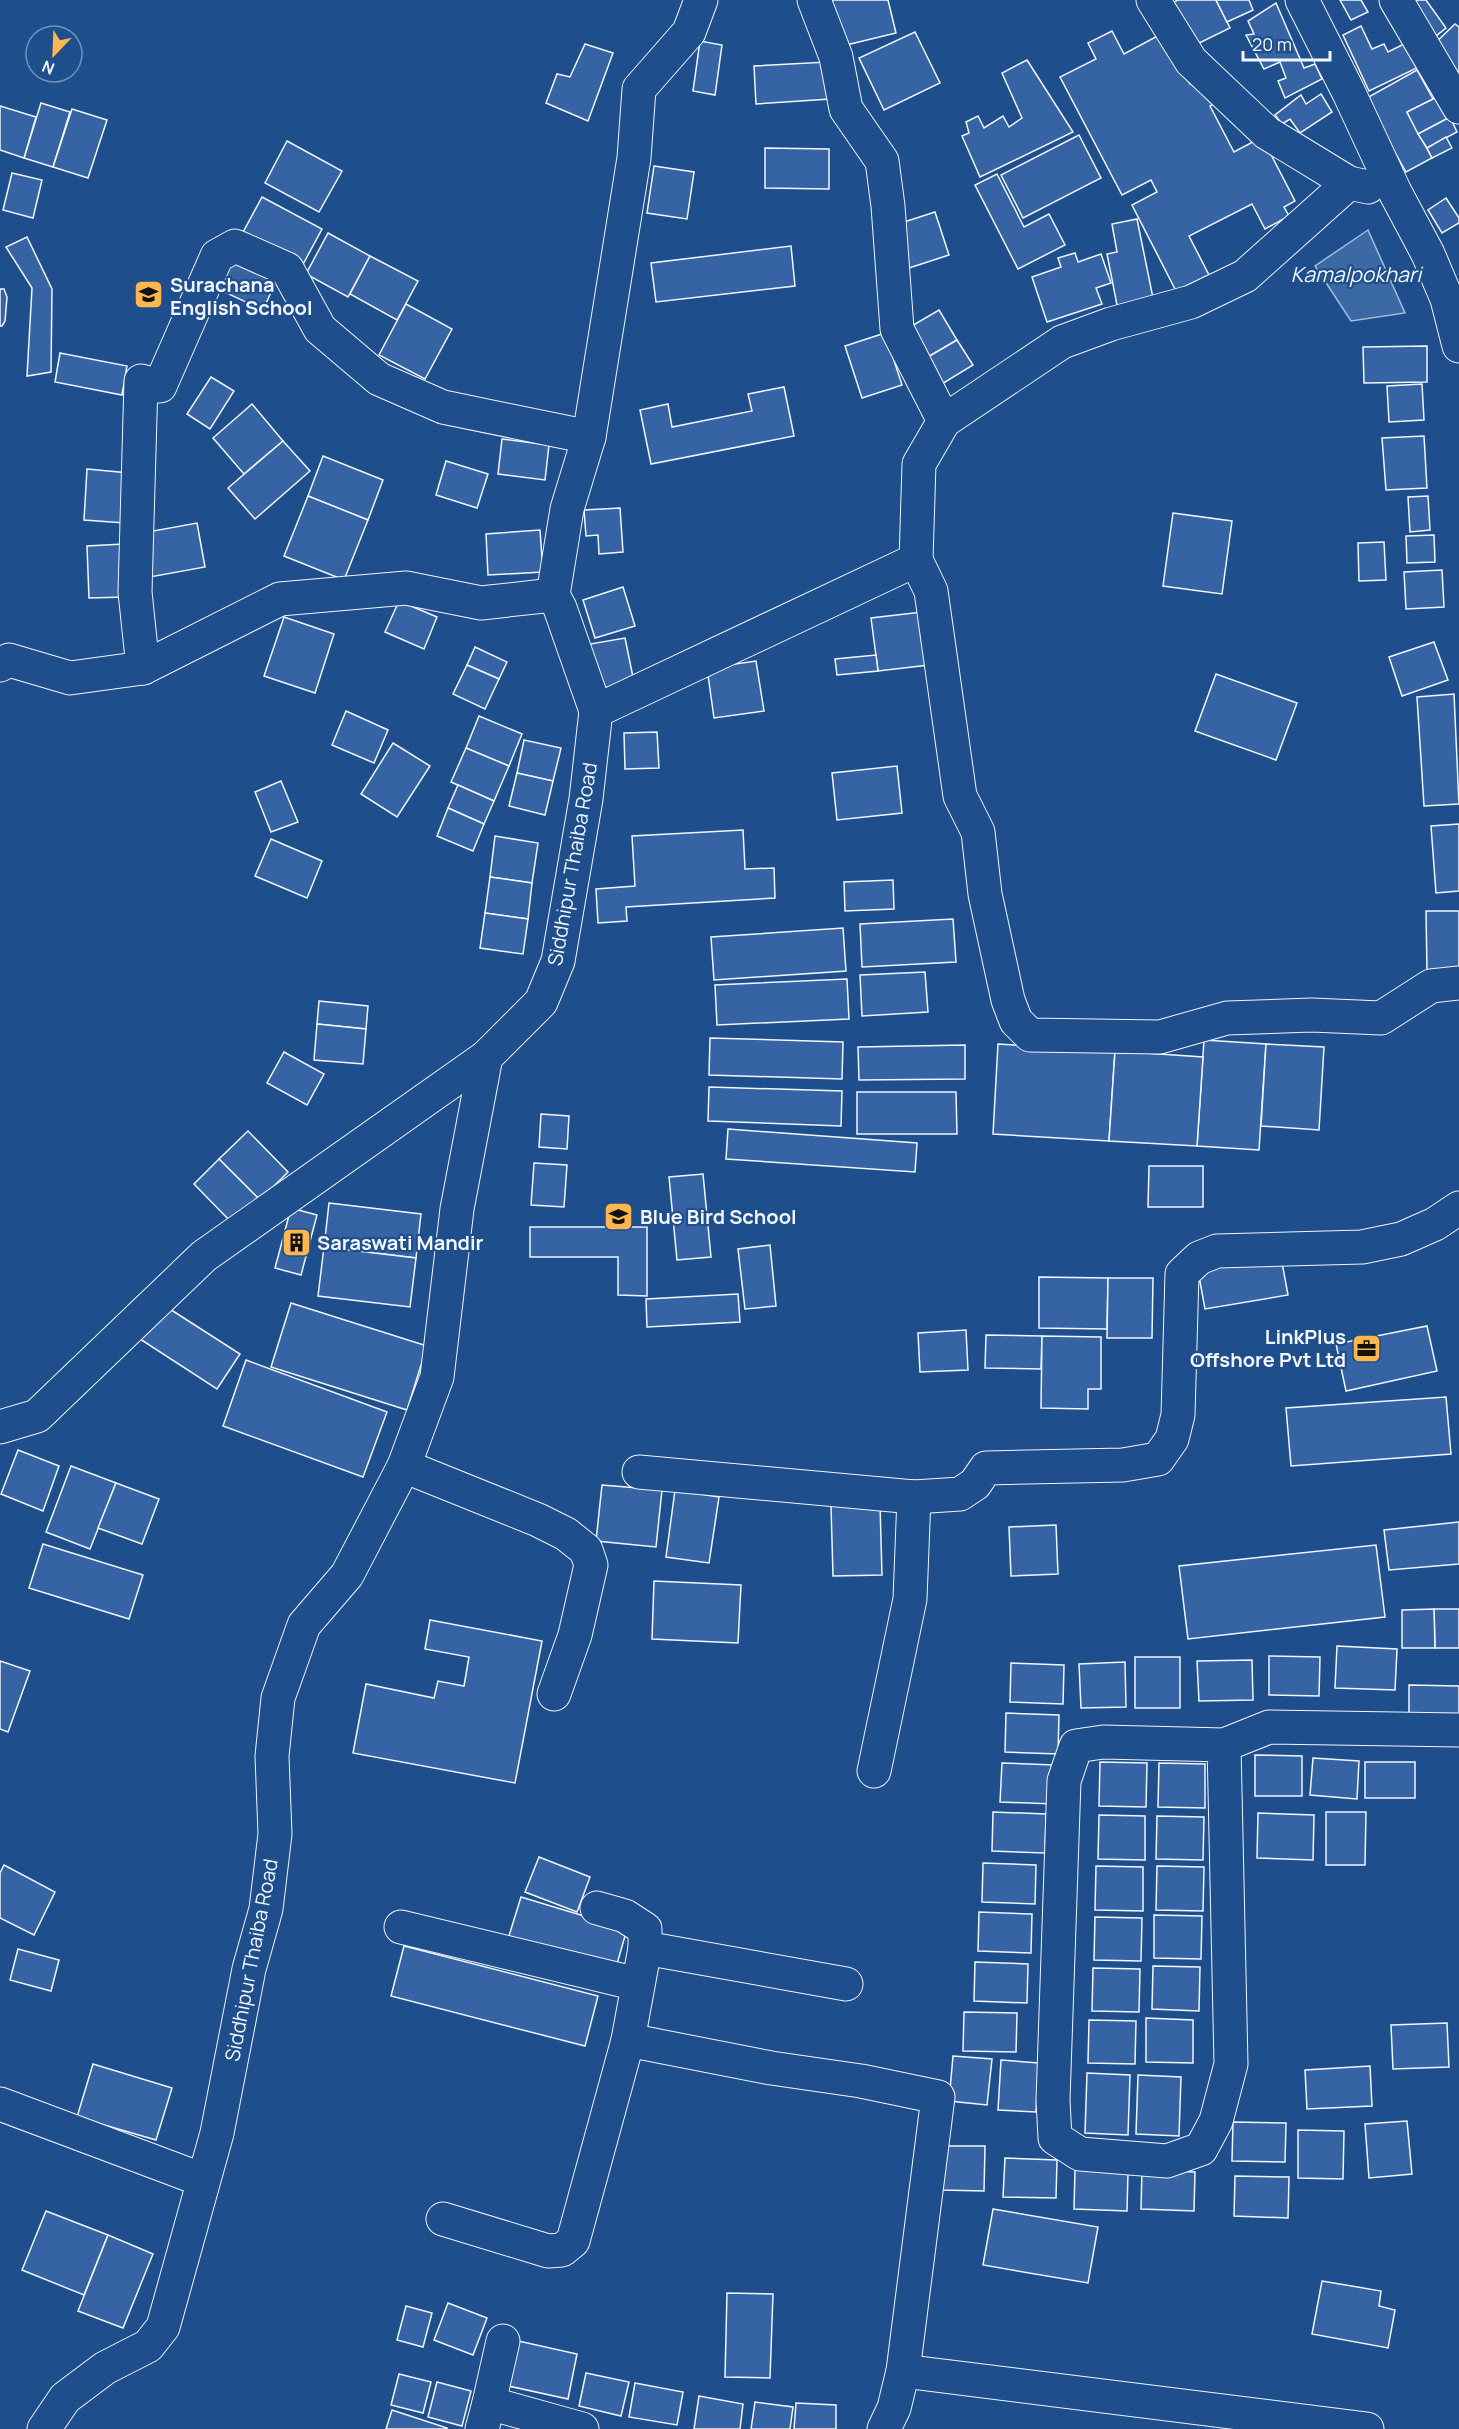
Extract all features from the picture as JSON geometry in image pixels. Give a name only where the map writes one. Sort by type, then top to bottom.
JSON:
[{"type":"street","points":[[701,0],[689,32],[639,89],[634,158],[589,436],[567,509],[553,595],[560,608],[596,711],[916,560]]},
{"type":"street","points":[[814,0],[836,57],[846,109],[882,161],[888,206],[897,329],[944,421]]},
{"type":"street","points":[[1153,0],[1191,61],[1267,133],[1349,183],[1395,192]]},
{"type":"street","points":[[1302,0],[1395,192],[1428,254],[1447,299],[1459,346]]},
{"type":"street","points":[[1396,0],[1459,107]]},
{"type":"street","points":[[1349,183],[1245,276],[1191,302],[1111,324],[1062,342],[944,421],[919,464],[916,560],[931,591],[960,796],[978,832],[985,894],[1008,1000],[1016,1021],[1030,1035],[1160,1037],[1227,1018],[1312,1015],[1381,1018],[1431,986],[1459,983]]},
{"type":"street","points":[[143,668],[135,592],[141,381],[160,386],[217,256],[235,246],[287,269],[320,329],[379,379],[443,407],[589,436]]},
{"type":"street","points":[[0,665],[9,660],[70,678],[143,668],[280,599],[406,588],[481,603],[553,595]]},
{"type":"street","name":"Siddhipur Thaiba Road","points":[[44,2429],[65,2398],[105,2368],[148,2346],[164,2327],[217,2133],[249,1969],[266,1909],[275,1834],[272,1756],[278,1698],[304,1625],[347,1575],[404,1466],[437,1377],[457,1209],[486,1057],[541,1002],[558,961],[586,799],[596,711]]},
{"type":"street","points":[[0,1427],[37,1416],[204,1256],[486,1057]]},
{"type":"street","points":[[639,1472],[914,1497],[960,1494],[975,1484],[986,1468],[1123,1465],[1158,1459],[1172,1439],[1178,1415],[1182,1274],[1198,1258],[1217,1251],[1362,1247],[1401,1239],[1435,1224],[1459,1208]]},
{"type":"street","points":[[404,1466],[538,1520],[566,1534],[586,1550],[591,1565],[575,1635],[554,1694]]},
{"type":"street","points":[[874,1771],[910,1599],[914,1497]]},
{"type":"street","points":[[1224,1745],[1232,2064],[1216,2121],[1201,2149],[1167,2161],[1080,2154],[1055,2138],[1053,2100],[1064,1782],[1076,1746],[1103,1742],[1224,1745],[1269,1727],[1459,1730]]},
{"type":"street","points":[[443,2219],[548,2251],[562,2250],[573,2241],[628,2040],[645,1948],[645,1929],[625,1916],[597,1908]]},
{"type":"street","points":[[401,1927],[637,1984]]},
{"type":"street","points":[[645,1948],[846,1984]]},
{"type":"street","points":[[628,2040],[771,2068],[861,2081],[938,2097],[903,2371],[894,2408],[884,2429]]},
{"type":"street","points":[[0,2104],[203,2180]]},
{"type":"street","points":[[503,2341],[485,2416],[582,2429]]},
{"type":"street","points":[[903,2371],[1367,2429]]},
{"type":"water","name":"Kamalpokhari","points":[[1368,230],[1405,313],[1351,321],[1315,266]]},
{"type":"building","points":[[827,0],[888,0],[896,33],[838,47]]},
{"type":"building","points":[[1178,0],[1216,0],[1230,28],[1187,49],[1166,6]]},
{"type":"building","points":[[1216,0],[1249,0],[1253,10],[1227,22]]},
{"type":"building","points":[[1340,0],[1361,0],[1368,12],[1351,20]]},
{"type":"building","points":[[1417,0],[1426,0],[1446,28],[1427,43],[1407,5]]},
{"type":"building","points":[[1276,3],[1304,68],[1315,64],[1322,79],[1285,98],[1278,81],[1286,78],[1280,62],[1264,69],[1246,35],[1254,34],[1248,21]]},
{"type":"building","points":[[1455,24],[1459,27],[1459,76],[1430,48]]},
{"type":"building","points":[[1361,26],[1372,49],[1384,44],[1388,52],[1408,42],[1419,67],[1369,91],[1343,35]]},
{"type":"building","points":[[1112,31],[1124,54],[1163,33],[1190,84],[1203,77],[1217,102],[1210,106],[1234,152],[1262,137],[1295,201],[1284,207],[1289,216],[1265,229],[1252,204],[1189,236],[1209,275],[1176,291],[1132,205],[1157,192],[1151,180],[1122,195],[1060,77],[1096,59],[1088,43]]},
{"type":"building","points":[[915,32],[940,83],[884,110],[859,58]]},
{"type":"building","points":[[700,41],[722,45],[715,95],[693,91]]},
{"type":"building","points":[[585,44],[613,53],[588,121],[546,103],[557,74],[570,77]]},
{"type":"building","points":[[1027,60],[1073,132],[980,177],[962,136],[969,133],[966,122],[978,116],[984,128],[1003,116],[1009,127],[1022,118],[1002,73]]},
{"type":"building","points":[[827,62],[830,99],[756,104],[754,66]]},
{"type":"building","points":[[1417,70],[1433,99],[1407,112],[1432,158],[1406,172],[1365,99]]},
{"type":"building","points":[[1321,94],[1332,112],[1300,133],[1290,119],[1282,124],[1275,115],[1301,95],[1306,104]]},
{"type":"building","points":[[1439,96],[1450,117],[1418,134],[1407,112]]},
{"type":"building","points":[[41,103],[70,112],[53,167],[24,158]]},
{"type":"building","points":[[0,106],[36,117],[24,158],[0,150]]},
{"type":"building","points":[[72,109],[107,120],[88,178],[53,167]]},
{"type":"building","points":[[1450,117],[1457,132],[1427,148],[1418,134]]},
{"type":"building","points":[[1079,135],[1101,178],[1023,218],[1001,175]]},
{"type":"building","points":[[1446,137],[1452,148],[1432,158],[1427,148]]},
{"type":"building","points":[[287,141],[342,171],[319,212],[265,183]]},
{"type":"building","points":[[765,148],[829,149],[829,189],[765,188]]},
{"type":"building","points":[[654,166],[694,172],[687,219],[647,213]]},
{"type":"building","points":[[12,173],[42,180],[33,218],[3,210]]},
{"type":"building","points":[[997,174],[1024,227],[1049,214],[1065,245],[1018,269],[975,185]]},
{"type":"building","points":[[262,197],[322,229],[301,268],[241,236]]},
{"type":"building","points":[[1446,198],[1459,218],[1459,223],[1442,233],[1428,210]]},
{"type":"building","points":[[935,212],[949,255],[909,268],[895,225]]},
{"type":"building","points":[[1137,219],[1154,303],[1118,310],[1107,254],[1117,252],[1112,224]]},
{"type":"building","points":[[328,233],[370,256],[348,297],[306,274]]},
{"type":"building","points":[[27,237],[52,289],[51,372],[27,376],[32,288],[6,247]]},
{"type":"building","points":[[791,246],[795,286],[656,302],[651,263]]},
{"type":"building","points":[[1075,253],[1078,262],[1101,254],[1111,283],[1096,288],[1102,304],[1047,322],[1032,277],[1061,267],[1058,258]]},
{"type":"building","points":[[234,256],[278,277],[263,310],[218,289]]},
{"type":"building","points":[[370,256],[418,281],[397,320],[350,294]]},
{"type":"building","points":[[0,289],[4,289],[7,297],[5,321],[2,326],[0,326]]},
{"type":"building","points":[[406,304],[452,329],[425,379],[379,355]]},
{"type":"building","points":[[939,310],[957,340],[921,361],[903,331]]},
{"type":"building","points":[[885,333],[902,385],[862,398],[845,346]]},
{"type":"building","points":[[957,340],[973,365],[937,387],[921,361]]},
{"type":"building","points":[[1427,346],[1427,382],[1364,383],[1363,347]]},
{"type":"building","points":[[60,353],[127,366],[122,395],[55,382]]},
{"type":"building","points":[[211,377],[234,391],[210,429],[187,414]]},
{"type":"building","points":[[1422,384],[1424,420],[1389,422],[1387,386]]},
{"type":"building","points":[[784,387],[794,436],[651,464],[640,410],[668,404],[672,427],[752,411],[748,394]]},
{"type":"building","points":[[252,404],[283,441],[244,474],[213,438]]},
{"type":"building","points":[[1424,436],[1427,488],[1386,490],[1382,438]]},
{"type":"building","points":[[502,439],[549,445],[545,480],[498,474]]},
{"type":"building","points":[[283,441],[310,471],[255,519],[228,488]]},
{"type":"building","points":[[323,456],[383,480],[368,520],[308,496]]},
{"type":"building","points":[[446,461],[488,474],[477,508],[436,495]]},
{"type":"building","points":[[87,469],[129,473],[125,523],[84,520]]},
{"type":"building","points":[[308,496],[368,520],[344,580],[284,556]]},
{"type":"building","points":[[1428,496],[1430,530],[1410,532],[1408,497]]},
{"type":"building","points":[[620,508],[623,552],[599,554],[598,535],[586,536],[584,510]]},
{"type":"building","points":[[1173,513],[1232,521],[1222,594],[1163,586]]},
{"type":"building","points":[[197,523],[205,567],[150,577],[142,533]]},
{"type":"building","points":[[540,530],[543,572],[488,575],[486,534]]},
{"type":"building","points":[[1434,535],[1435,562],[1407,563],[1406,536]]},
{"type":"building","points":[[1384,542],[1386,580],[1359,581],[1358,543]]},
{"type":"building","points":[[123,544],[125,597],[89,598],[87,546]]},
{"type":"building","points":[[1442,570],[1444,607],[1406,609],[1404,572]]},
{"type":"building","points":[[623,587],[635,626],[595,638],[583,600]]},
{"type":"building","points":[[399,601],[437,617],[424,649],[385,632]]},
{"type":"building","points":[[922,612],[929,665],[878,671],[871,618]]},
{"type":"building","points":[[284,617],[334,634],[315,693],[264,676]]},
{"type":"building","points":[[625,638],[634,682],[599,689],[590,644]]},
{"type":"building","points":[[1434,642],[1448,680],[1402,696],[1389,657]]},
{"type":"building","points":[[475,647],[507,662],[499,679],[467,665]]},
{"type":"building","points":[[876,655],[878,671],[837,675],[835,659]]},
{"type":"building","points":[[756,661],[764,711],[714,718],[707,668]]},
{"type":"building","points":[[467,665],[499,679],[485,709],[453,694]]},
{"type":"building","points":[[1216,674],[1297,703],[1276,760],[1195,731]]},
{"type":"building","points":[[1454,694],[1459,804],[1424,806],[1417,697]]},
{"type":"building","points":[[346,711],[388,730],[374,763],[332,745]]},
{"type":"building","points":[[479,716],[522,734],[509,766],[466,748]]},
{"type":"building","points":[[657,732],[659,768],[625,769],[624,733]]},
{"type":"building","points":[[524,740],[561,748],[553,781],[517,773]]},
{"type":"building","points":[[393,743],[430,766],[397,817],[361,794]]},
{"type":"building","points":[[466,748],[509,766],[494,801],[451,782]]},
{"type":"building","points":[[897,766],[902,813],[837,820],[832,773]]},
{"type":"building","points":[[517,773],[553,781],[545,815],[509,806]]},
{"type":"building","points":[[281,781],[298,822],[271,832],[255,792]]},
{"type":"building","points":[[458,785],[494,801],[484,824],[448,808]]},
{"type":"building","points":[[448,808],[484,824],[473,851],[437,836]]},
{"type":"building","points":[[1459,824],[1459,891],[1436,893],[1431,826]]},
{"type":"building","points":[[743,830],[745,869],[774,868],[775,898],[626,907],[627,921],[598,923],[596,889],[635,886],[632,836]]},
{"type":"building","points":[[495,836],[538,843],[532,883],[490,877]]},
{"type":"building","points":[[271,839],[322,861],[307,898],[255,876]]},
{"type":"building","points":[[490,877],[532,883],[528,919],[485,913]]},
{"type":"building","points":[[893,880],[894,909],[845,911],[844,882]]},
{"type":"building","points":[[1426,911],[1459,911],[1459,971],[1427,971]]},
{"type":"building","points":[[485,913],[528,919],[523,954],[480,948]]},
{"type":"building","points":[[953,919],[956,962],[862,967],[860,924]]},
{"type":"building","points":[[843,928],[846,971],[714,980],[711,937]]},
{"type":"building","points":[[925,972],[928,1012],[862,1016],[860,975]]},
{"type":"building","points":[[847,979],[849,1019],[717,1025],[715,985]]},
{"type":"building","points":[[319,1001],[368,1006],[366,1029],[317,1024]]},
{"type":"building","points":[[317,1024],[366,1029],[363,1064],[314,1060]]},
{"type":"building","points":[[710,1038],[843,1042],[842,1079],[709,1075]]},
{"type":"building","points":[[1204,1040],[1266,1044],[1259,1150],[1197,1146]]},
{"type":"building","points":[[998,1044],[1115,1051],[1109,1141],[993,1134]]},
{"type":"building","points":[[1266,1044],[1324,1047],[1319,1130],[1261,1126]]},
{"type":"building","points":[[965,1045],[965,1079],[859,1080],[858,1047]]},
{"type":"building","points":[[1115,1051],[1203,1057],[1197,1146],[1109,1141]]},
{"type":"building","points":[[284,1052],[324,1074],[307,1105],[267,1083]]},
{"type":"building","points":[[709,1087],[842,1091],[841,1126],[708,1121]]},
{"type":"building","points":[[857,1092],[956,1092],[957,1134],[857,1134]]},
{"type":"building","points":[[541,1114],[569,1116],[567,1149],[539,1147]]},
{"type":"building","points":[[728,1129],[917,1143],[915,1172],[726,1159]]},
{"type":"building","points":[[248,1131],[288,1172],[260,1200],[219,1159]]},
{"type":"building","points":[[219,1159],[260,1200],[234,1225],[194,1184]]},
{"type":"building","points":[[534,1163],[567,1165],[564,1207],[531,1205]]},
{"type":"building","points":[[1149,1166],[1203,1166],[1203,1207],[1148,1207]]},
{"type":"building","points":[[703,1174],[711,1257],[677,1260],[669,1177]]},
{"type":"building","points":[[329,1203],[421,1214],[416,1258],[324,1247]]},
{"type":"building","name":"Saraswati Mandir","points":[[291,1208],[317,1215],[301,1275],[275,1268]]},
{"type":"building","points":[[530,1227],[647,1227],[647,1296],[618,1295],[618,1257],[530,1257]]},
{"type":"building","points":[[770,1245],[776,1306],[745,1309],[738,1249]]},
{"type":"building","points":[[324,1247],[416,1258],[410,1307],[318,1296]]},
{"type":"building","points":[[1281,1257],[1288,1295],[1205,1309],[1198,1271]]},
{"type":"building","points":[[1039,1277],[1108,1278],[1107,1329],[1039,1328]]},
{"type":"building","points":[[1108,1278],[1153,1278],[1152,1338],[1107,1338]]},
{"type":"building","points":[[738,1294],[740,1322],[647,1327],[646,1299]]},
{"type":"building","points":[[291,1303],[427,1346],[407,1410],[271,1367]]},
{"type":"building","points":[[162,1304],[240,1354],[217,1389],[140,1339]]},
{"type":"building","points":[[1427,1326],[1437,1371],[1346,1391],[1336,1344]]},
{"type":"building","points":[[966,1330],[968,1370],[920,1372],[918,1333]]},
{"type":"building","points":[[986,1335],[1042,1336],[1041,1369],[985,1368]]},
{"type":"building","points":[[1042,1336],[1101,1337],[1101,1389],[1088,1389],[1088,1409],[1041,1408]]},
{"type":"building","points":[[246,1360],[387,1412],[363,1477],[223,1426]]},
{"type":"building","points":[[1446,1397],[1451,1454],[1291,1466],[1286,1408]]},
{"type":"building","points":[[18,1450],[59,1466],[43,1511],[1,1494]]},
{"type":"building","points":[[71,1466],[116,1483],[90,1549],[46,1532]]},
{"type":"building","points":[[116,1483],[159,1499],[142,1544],[98,1528]]},
{"type":"building","points":[[602,1485],[662,1490],[656,1547],[596,1541]]},
{"type":"building","points":[[675,1490],[719,1497],[709,1563],[666,1557]]},
{"type":"building","points":[[880,1505],[882,1575],[833,1576],[831,1506]]},
{"type":"building","points":[[1459,1522],[1459,1564],[1389,1570],[1384,1530]]},
{"type":"building","points":[[1056,1525],[1058,1574],[1011,1576],[1009,1527]]},
{"type":"building","points":[[43,1544],[143,1575],[129,1619],[29,1588]]},
{"type":"building","points":[[1376,1545],[1385,1617],[1188,1639],[1179,1566]]},
{"type":"building","points":[[654,1581],[741,1585],[738,1643],[652,1639]]},
{"type":"building","points":[[1434,1609],[1459,1609],[1459,1648],[1435,1648]]},
{"type":"building","points":[[1434,1609],[1435,1648],[1402,1648],[1402,1610]]},
{"type":"building","points":[[430,1620],[542,1641],[515,1783],[353,1753],[366,1684],[434,1698],[438,1681],[464,1686],[469,1657],[425,1649]]},
{"type":"building","points":[[1337,1646],[1397,1649],[1395,1690],[1335,1688]]},
{"type":"building","points":[[1269,1656],[1320,1657],[1319,1696],[1269,1695]]},
{"type":"building","points":[[1135,1657],[1180,1657],[1180,1708],[1135,1708]]},
{"type":"building","points":[[1252,1660],[1253,1700],[1199,1701],[1197,1661]]},
{"type":"building","points":[[0,1661],[30,1671],[8,1732],[0,1729]]},
{"type":"building","points":[[1125,1662],[1126,1707],[1081,1708],[1079,1664]]},
{"type":"building","points":[[1011,1663],[1064,1665],[1063,1704],[1010,1702]]},
{"type":"building","points":[[1409,1685],[1459,1686],[1459,1721],[1409,1720]]},
{"type":"building","points":[[1006,1713],[1059,1715],[1058,1754],[1005,1752]]},
{"type":"building","points":[[1255,1755],[1302,1756],[1302,1796],[1255,1796]]},
{"type":"building","points":[[1313,1758],[1359,1761],[1357,1799],[1310,1795]]},
{"type":"building","points":[[1100,1762],[1147,1763],[1146,1807],[1099,1806]]},
{"type":"building","points":[[1365,1762],[1415,1762],[1415,1798],[1365,1798]]},
{"type":"building","points":[[1002,1763],[1054,1765],[1053,1804],[1000,1802]]},
{"type":"building","points":[[1159,1763],[1205,1764],[1205,1808],[1158,1807]]},
{"type":"building","points":[[993,1812],[1046,1814],[1045,1853],[992,1851]]},
{"type":"building","points":[[1326,1812],[1366,1812],[1365,1865],[1326,1865]]},
{"type":"building","points":[[1258,1813],[1314,1815],[1313,1860],[1257,1858]]},
{"type":"building","points":[[1099,1815],[1145,1816],[1145,1860],[1098,1859]]},
{"type":"building","points":[[1157,1816],[1204,1817],[1203,1860],[1156,1859]]},
{"type":"building","points":[[539,1857],[590,1877],[577,1912],[525,1892]]},
{"type":"building","points":[[983,1863],[1036,1865],[1035,1904],[982,1902]]},
{"type":"building","points":[[4,1865],[55,1892],[34,1935],[0,1918],[0,1873]]},
{"type":"building","points":[[1096,1866],[1143,1867],[1143,1911],[1095,1910]]},
{"type":"building","points":[[1157,1866],[1204,1867],[1203,1911],[1156,1910]]},
{"type":"building","points":[[521,1897],[627,1929],[615,1971],[508,1939]]},
{"type":"building","points":[[979,1912],[1032,1914],[1031,1953],[978,1951]]},
{"type":"building","points":[[1154,1915],[1202,1916],[1201,1959],[1154,1958]]},
{"type":"building","points":[[1095,1917],[1142,1918],[1141,1961],[1094,1960]]},
{"type":"building","points":[[404,1946],[598,1996],[585,2046],[391,1996]]},
{"type":"building","points":[[18,1949],[59,1960],[51,1991],[10,1980]]},
{"type":"building","points":[[975,1962],[1028,1964],[1027,2003],[974,2001]]},
{"type":"building","points":[[1153,1966],[1200,1967],[1199,2011],[1152,2009]]},
{"type":"building","points":[[1093,1968],[1140,1969],[1139,2012],[1092,2011]]},
{"type":"building","points":[[964,2012],[1017,2013],[1016,2052],[963,2051]]},
{"type":"building","points":[[1146,2018],[1193,2020],[1193,2063],[1146,2062]]},
{"type":"building","points":[[1089,2020],[1136,2021],[1135,2064],[1088,2063]]},
{"type":"building","points":[[1447,2023],[1449,2067],[1393,2069],[1391,2025]]},
{"type":"building","points":[[953,2056],[992,2059],[987,2105],[949,2101]]},
{"type":"building","points":[[1001,2060],[1039,2063],[1036,2112],[998,2110]]},
{"type":"building","points":[[93,2064],[172,2088],[156,2140],[77,2117]]},
{"type":"building","points":[[1370,2066],[1372,2106],[1307,2109],[1305,2070]]},
{"type":"building","points":[[1087,2073],[1130,2075],[1128,2135],[1085,2133]]},
{"type":"building","points":[[1138,2075],[1181,2077],[1179,2136],[1136,2134]]},
{"type":"building","points":[[1407,2121],[1412,2174],[1369,2178],[1365,2124]]},
{"type":"building","points":[[1233,2122],[1286,2123],[1285,2162],[1232,2161]]},
{"type":"building","points":[[1298,2130],[1344,2131],[1343,2179],[1298,2178]]},
{"type":"building","points":[[941,2146],[985,2146],[984,2191],[941,2190]]},
{"type":"building","points":[[1005,2158],[1057,2160],[1056,2198],[1003,2197]]},
{"type":"building","points":[[1075,2170],[1128,2172],[1127,2211],[1074,2209]]},
{"type":"building","points":[[1142,2170],[1195,2172],[1194,2211],[1141,2209]]},
{"type":"building","points":[[1235,2176],[1289,2177],[1288,2218],[1234,2216]]},
{"type":"building","points":[[993,2209],[1098,2227],[1088,2283],[983,2265]]},
{"type":"building","points":[[46,2211],[108,2235],[84,2295],[22,2270]]},
{"type":"building","points":[[108,2235],[153,2254],[123,2328],[78,2311]]},
{"type":"building","points":[[1322,2281],[1381,2291],[1379,2306],[1395,2310],[1388,2348],[1312,2334]]},
{"type":"building","points":[[727,2293],[773,2294],[770,2378],[725,2377]]},
{"type":"building","points":[[448,2303],[487,2318],[473,2355],[434,2340]]},
{"type":"building","points":[[406,2306],[432,2313],[423,2347],[397,2340]]},
{"type":"building","points":[[514,2340],[577,2354],[568,2399],[504,2385]]},
{"type":"building","points":[[586,2373],[629,2382],[621,2416],[579,2406]]},
{"type":"building","points":[[399,2374],[431,2382],[423,2413],[391,2405]]},
{"type":"building","points":[[437,2382],[471,2391],[462,2426],[428,2417]]},
{"type":"building","points":[[635,2383],[683,2392],[677,2425],[629,2417]]},
{"type":"building","points":[[699,2396],[743,2404],[740,2429],[694,2429]]},
{"type":"building","points":[[755,2402],[793,2407],[790,2429],[751,2429]]},
{"type":"building","points":[[796,2403],[836,2405],[836,2429],[794,2429]]},
{"type":"building","points":[[392,2410],[447,2428],[447,2429],[386,2429]]},
{"type":"place","name":"Surachana English School","points":[[149,295]]},
{"type":"place","name":"Blue Bird School","points":[[619,1216]]},
{"type":"place","name":"Saraswati Mandir","points":[[296,1242]]},
{"type":"place","name":"LinkPlus Offshore Pvt Ltd","points":[[1367,1348]]}]
